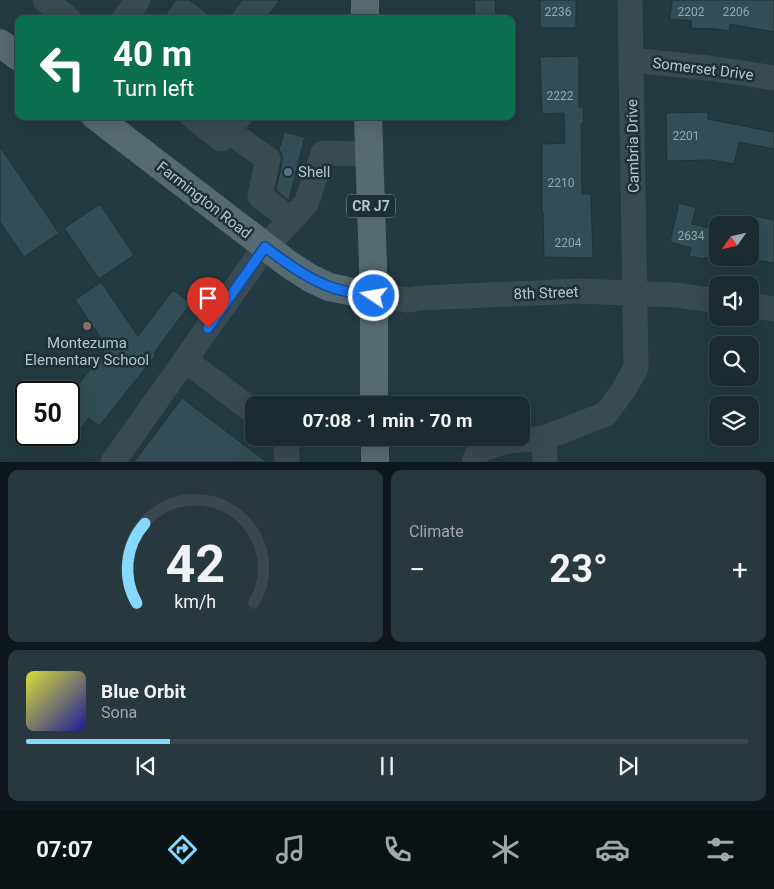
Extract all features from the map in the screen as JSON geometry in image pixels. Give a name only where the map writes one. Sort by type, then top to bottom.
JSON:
[{"type":"main road","points":[[365,0],[365,15]]},
{"type":"main road","points":[[0,43],[15,54]]},
{"type":"main road","name":"Farmington Road","points":[[100,120],[294,268],[329,287],[374,296]]},
{"type":"main road","name":"CR J7","points":[[368,120],[374,296],[374,396]]},
{"type":"main road","points":[[374,446],[375,462]]},
{"type":"street","points":[[45,0],[64,15]]},
{"type":"street","points":[[127,15],[138,0]]},
{"type":"street","name":"Cambria Drive","points":[[474,462],[479,450],[508,441],[544,450],[606,414],[636,368],[630,0]]},
{"type":"street","name":"Somerset Drive","points":[[632,60],[709,68],[774,78]]},
{"type":"street","points":[[197,120],[221,139],[234,124],[268,159],[260,196],[291,220]]},
{"type":"street","points":[[113,462],[265,247],[306,204],[323,153],[369,154]]},
{"type":"street","name":"8th Street","points":[[374,296],[408,300],[579,291],[634,292],[709,300]]},
{"type":"street","points":[[759,306],[774,309]]},
{"type":"street","points":[[185,360],[245,405]]},
{"type":"street","points":[[286,446],[287,462]]},
{"type":"building","points":[[176,0],[190,0],[209,15],[165,15]]},
{"type":"building","points":[[242,0],[280,0],[269,15],[231,15]]},
{"type":"building","points":[[474,0],[495,0],[496,15],[475,15]]},
{"type":"building","points":[[540,0],[576,0],[576,28],[540,28]]},
{"type":"building","points":[[672,0],[774,0],[774,32],[730,24],[729,31],[691,28],[692,21],[670,19]]},
{"type":"building","points":[[579,56],[579,107],[583,107],[584,123],[581,124],[582,194],[591,194],[593,258],[544,257],[542,144],[565,143],[564,113],[542,114],[540,57]]},
{"type":"building","points":[[708,112],[708,119],[774,132],[774,149],[739,142],[734,164],[712,160],[667,161],[666,113]]},
{"type":"building","points":[[284,132],[305,137],[289,201],[276,190],[282,162],[282,154],[279,150]]},
{"type":"building","points":[[0,147],[59,233],[24,257],[0,222]]},
{"type":"building","points":[[679,203],[696,208],[692,224],[709,228],[709,258],[705,257],[704,259],[689,256],[691,248],[670,242]]},
{"type":"building","points":[[100,204],[134,255],[99,279],[64,228]]},
{"type":"building","points":[[759,217],[774,220],[774,263],[759,260]]},
{"type":"building","points":[[101,282],[138,336],[173,290],[191,303],[154,353],[156,355],[99,426],[89,418],[80,429],[80,383],[107,347],[75,300]]},
{"type":"building","points":[[182,398],[267,462],[134,462]]},
{"type":"place","name":"Shell","points":[[288,172]]},
{"type":"place","name":"Montezuma Elementary School","points":[[87,326]]},
{"type":"route","points":[[208,328],[265,247],[310,278],[329,287],[374,296]]}]
